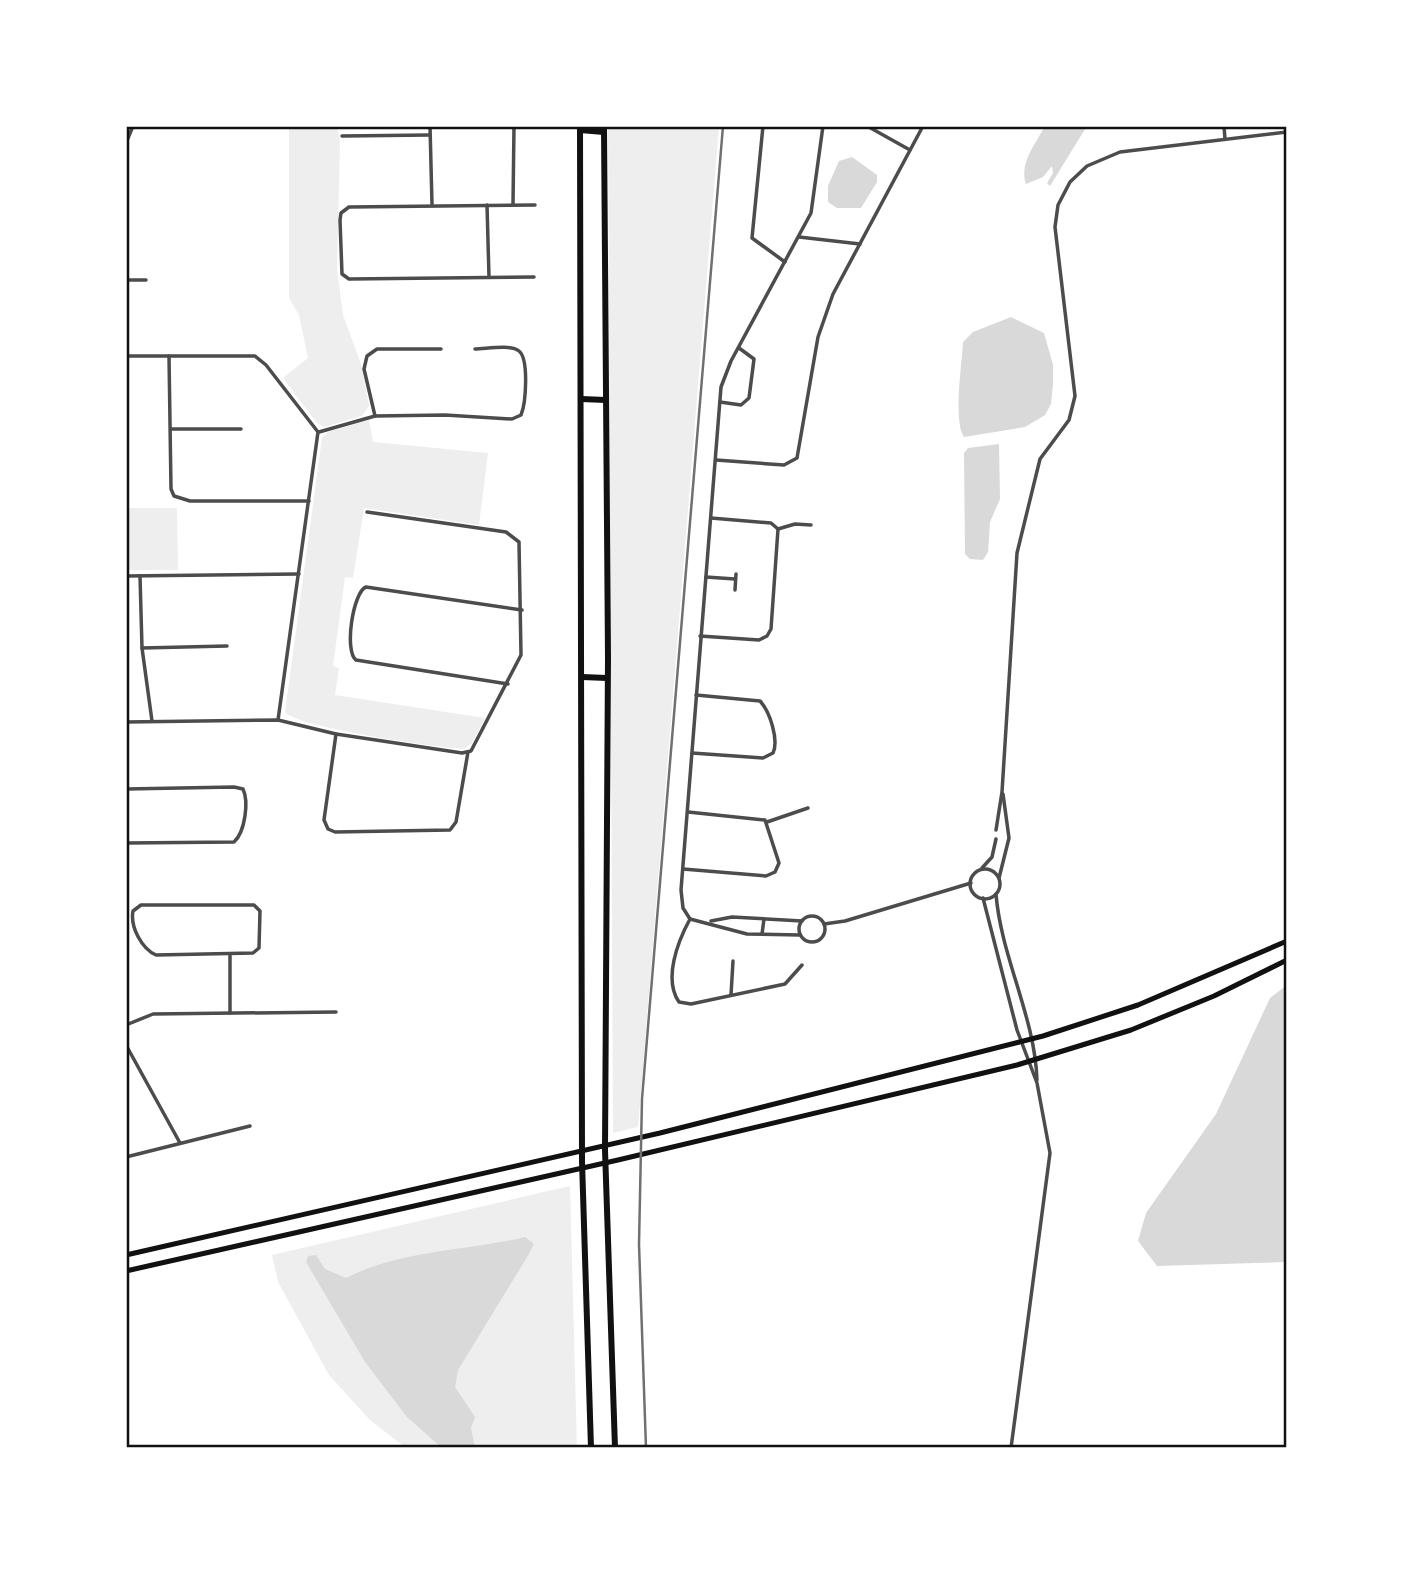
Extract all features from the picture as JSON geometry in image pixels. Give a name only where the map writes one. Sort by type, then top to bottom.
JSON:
[{"type":"main road","points":[[592,1448],[582,1161],[580,128],[604,129],[607,678],[605,1150],[615,1448]]},
{"type":"main road","points":[[581,399],[606,400]]},
{"type":"main road","points":[[582,677],[607,678]]},
{"type":"main road","points":[[126,1255],[670,1131],[1021,1042],[1138,1004],[1287,941]]},
{"type":"main road","points":[[126,1271],[665,1149],[1027,1062],[1131,1030],[1214,996],[1287,960]]},
{"type":"street","points":[[127,140],[133,126]]},
{"type":"street","points":[[430,126],[432,205]]},
{"type":"street","points":[[513,205],[514,126]]},
{"type":"street","points":[[763,126],[752,238],[785,262]]},
{"type":"street","points":[[690,919],[681,899],[720,402],[725,374],[815,203],[822,126]]},
{"type":"street","points":[[867,126],[910,150]]},
{"type":"street","points":[[716,460],[784,465],[797,458],[818,337],[833,294],[923,126]]},
{"type":"street","points":[[1224,126],[1225,139]]},
{"type":"street","points":[[996,830],[1002,792],[1017,553],[1037,466],[1069,420],[1075,396],[1055,235],[1058,205],[1075,177],[1103,158],[1129,150],[1287,132]]},
{"type":"street","points":[[342,136],[430,135]]},
{"type":"street","points":[[487,205],[489,277]]},
{"type":"street","points":[[534,277],[356,280],[341,274],[340,220],[344,209],[349,207],[535,205]]},
{"type":"street","points":[[799,237],[860,244]]},
{"type":"street","points":[[126,280],[146,280]]},
{"type":"street","points":[[318,432],[375,416],[512,419],[521,415],[525,393],[524,358],[519,351],[512,348],[475,349]]},
{"type":"street","points":[[720,402],[741,405],[749,398],[755,362],[753,357],[739,348]]},
{"type":"street","points":[[375,416],[364,369],[367,356],[377,349],[441,349]]},
{"type":"street","points":[[126,356],[249,355],[261,359],[318,432],[278,720]]},
{"type":"street","points":[[169,356],[171,489],[177,499],[309,500]]},
{"type":"street","points":[[171,429],[241,429]]},
{"type":"street","points":[[336,734],[324,820],[328,829],[335,832],[450,830],[456,822],[468,752],[522,655],[521,549],[514,536],[367,512]]},
{"type":"street","points":[[711,518],[771,523],[778,529]]},
{"type":"street","points":[[778,529],[795,524],[811,525]]},
{"type":"street","points":[[700,636],[759,640],[769,634],[778,529]]},
{"type":"street","points":[[126,576],[299,574]]},
{"type":"street","points":[[140,576],[142,648],[152,721]]},
{"type":"street","points":[[706,576],[735,576],[735,590]]},
{"type":"street","points":[[508,684],[353,659],[349,648],[357,595],[361,589],[369,587],[522,610]]},
{"type":"street","points":[[142,648],[227,646]]},
{"type":"street","points":[[692,753],[764,758],[772,753],[776,744],[765,707],[760,701],[696,695]]},
{"type":"street","points":[[126,722],[278,720],[336,734],[468,752]]},
{"type":"street","points":[[126,789],[234,787],[243,789],[246,795],[242,830],[234,842],[126,843]]},
{"type":"street","points":[[1002,792],[1009,838],[999,878],[1000,887],[996,894],[1013,976],[1036,1059],[1037,1083],[1050,1153],[1011,1448]]},
{"type":"street","points":[[766,822],[808,808]]},
{"type":"street","points":[[683,869],[763,876],[772,874],[779,860],[766,822],[760,818],[688,812]]},
{"type":"street","points":[[996,839],[992,857],[974,875],[971,883],[973,891],[984,898],[1021,1042],[1037,1083]]},
{"type":"street","points":[[981,870],[989,870],[999,878]]},
{"type":"street","points":[[824,924],[971,883]]},
{"type":"street","points":[[984,898],[996,894]]},
{"type":"street","points":[[141,905],[256,906],[261,926],[258,951],[230,955],[156,955],[146,948],[132,923],[133,911],[141,905]]},
{"type":"street","points":[[690,919],[709,921],[732,917],[802,921],[814,916],[824,924],[825,933],[817,942],[808,942],[800,935],[732,931],[709,921]]},
{"type":"street","points":[[690,919],[675,949],[675,997],[684,1004],[785,984],[802,964]]},
{"type":"street","points":[[762,934],[764,919]]},
{"type":"street","points":[[800,935],[802,921]]},
{"type":"street","points":[[230,955],[230,1013]]},
{"type":"street","points":[[731,995],[733,961]]},
{"type":"street","points":[[126,1024],[153,1014],[336,1012]]},
{"type":"street","points":[[126,1045],[180,1143]]},
{"type":"street","points":[[126,1157],[250,1126]]},
{"type":"shaded area","points":[[289,126],[337,126],[340,142],[337,268],[343,315],[361,364],[369,406],[362,416],[324,427],[317,423],[283,378],[308,358],[299,315],[289,298]]},
{"type":"shaded area","points":[[608,126],[719,126],[638,1127],[613,1133]]},
{"type":"shaded area","points":[[1045,126],[1087,126],[1050,186],[1047,183],[1053,173],[1052,166],[1043,177],[1026,184],[1026,161]]},
{"type":"shaded area","points":[[852,157],[877,175],[877,182],[861,208],[837,208],[828,202],[828,186],[839,161]]},
{"type":"shaded area","points":[[1011,317],[1044,333],[1053,365],[1051,404],[1045,415],[1025,427],[964,437],[959,419],[963,342],[973,332]]},
{"type":"shaded area","points":[[369,420],[373,442],[488,453],[479,525],[364,508],[353,578],[345,577],[333,666],[339,668],[335,695],[485,718],[472,743],[464,749],[339,730],[295,718],[285,712],[322,438],[328,432]]},
{"type":"shaded area","points":[[999,444],[1000,499],[990,522],[988,552],[983,560],[970,559],[965,554],[964,453],[968,448]]},
{"type":"shaded area","points":[[126,508],[177,508],[178,570],[126,570]]},
{"type":"shaded area","points":[[1287,985],[1287,1262],[1157,1266],[1138,1241],[1146,1213],[1216,1114],[1270,998]]},
{"type":"shaded area","points":[[570,1186],[577,1448],[406,1448],[370,1420],[329,1375],[278,1282],[272,1255]]},
{"type":"shaded area","points":[[525,1237],[534,1244],[529,1254],[458,1370],[455,1387],[475,1417],[471,1428],[475,1448],[442,1448],[407,1417],[365,1362],[306,1262],[308,1256],[316,1255],[325,1269],[346,1278],[411,1256]]},
{"type":"railway","points":[[646,1448],[639,1244],[642,1099],[723,126]]}]
